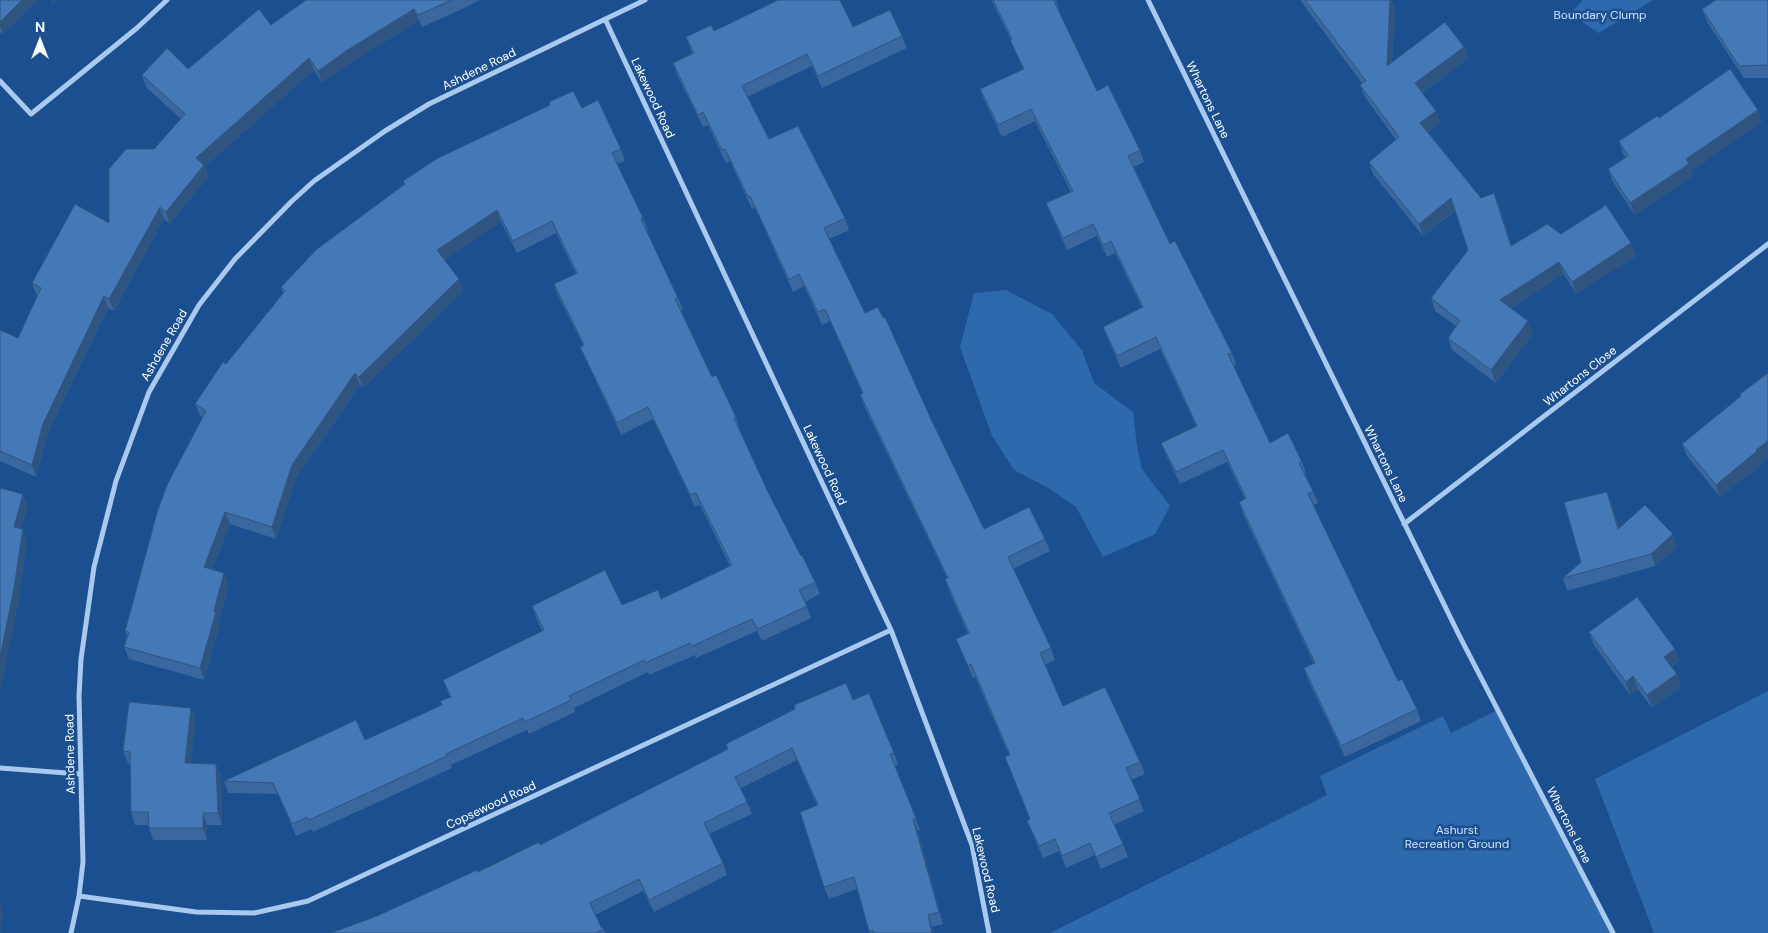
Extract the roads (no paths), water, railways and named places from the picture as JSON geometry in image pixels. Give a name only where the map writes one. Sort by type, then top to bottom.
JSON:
[{"type":"street","points":[[0,81],[31,114],[137,28],[167,0]]},
{"type":"street","name":"Ashdene Road","points":[[71,933],[79,896],[83,862],[79,696],[81,660],[94,567],[116,480],[149,392],[199,305],[234,259],[292,201],[314,181],[385,131],[429,104],[645,0]]},
{"type":"street","name":"Whartons Lane","points":[[1148,0],[1404,524],[1497,710],[1613,933]]},
{"type":"street","name":"Lakewood Road","points":[[605,19],[891,630],[972,845],[990,933]]},
{"type":"street","name":"Whartons Close","points":[[1404,524],[1768,244]]},
{"type":"street","name":"Copsewood Road","points":[[79,896],[196,912],[254,913],[308,901],[891,630]]},
{"type":"street","points":[[0,768],[80,774]]},
{"type":"park label","name":"Boundary Clump","points":[[1600,15]]},
{"type":"park label","name":"Ashurst Recreation Ground","points":[[1457,837]]}]
